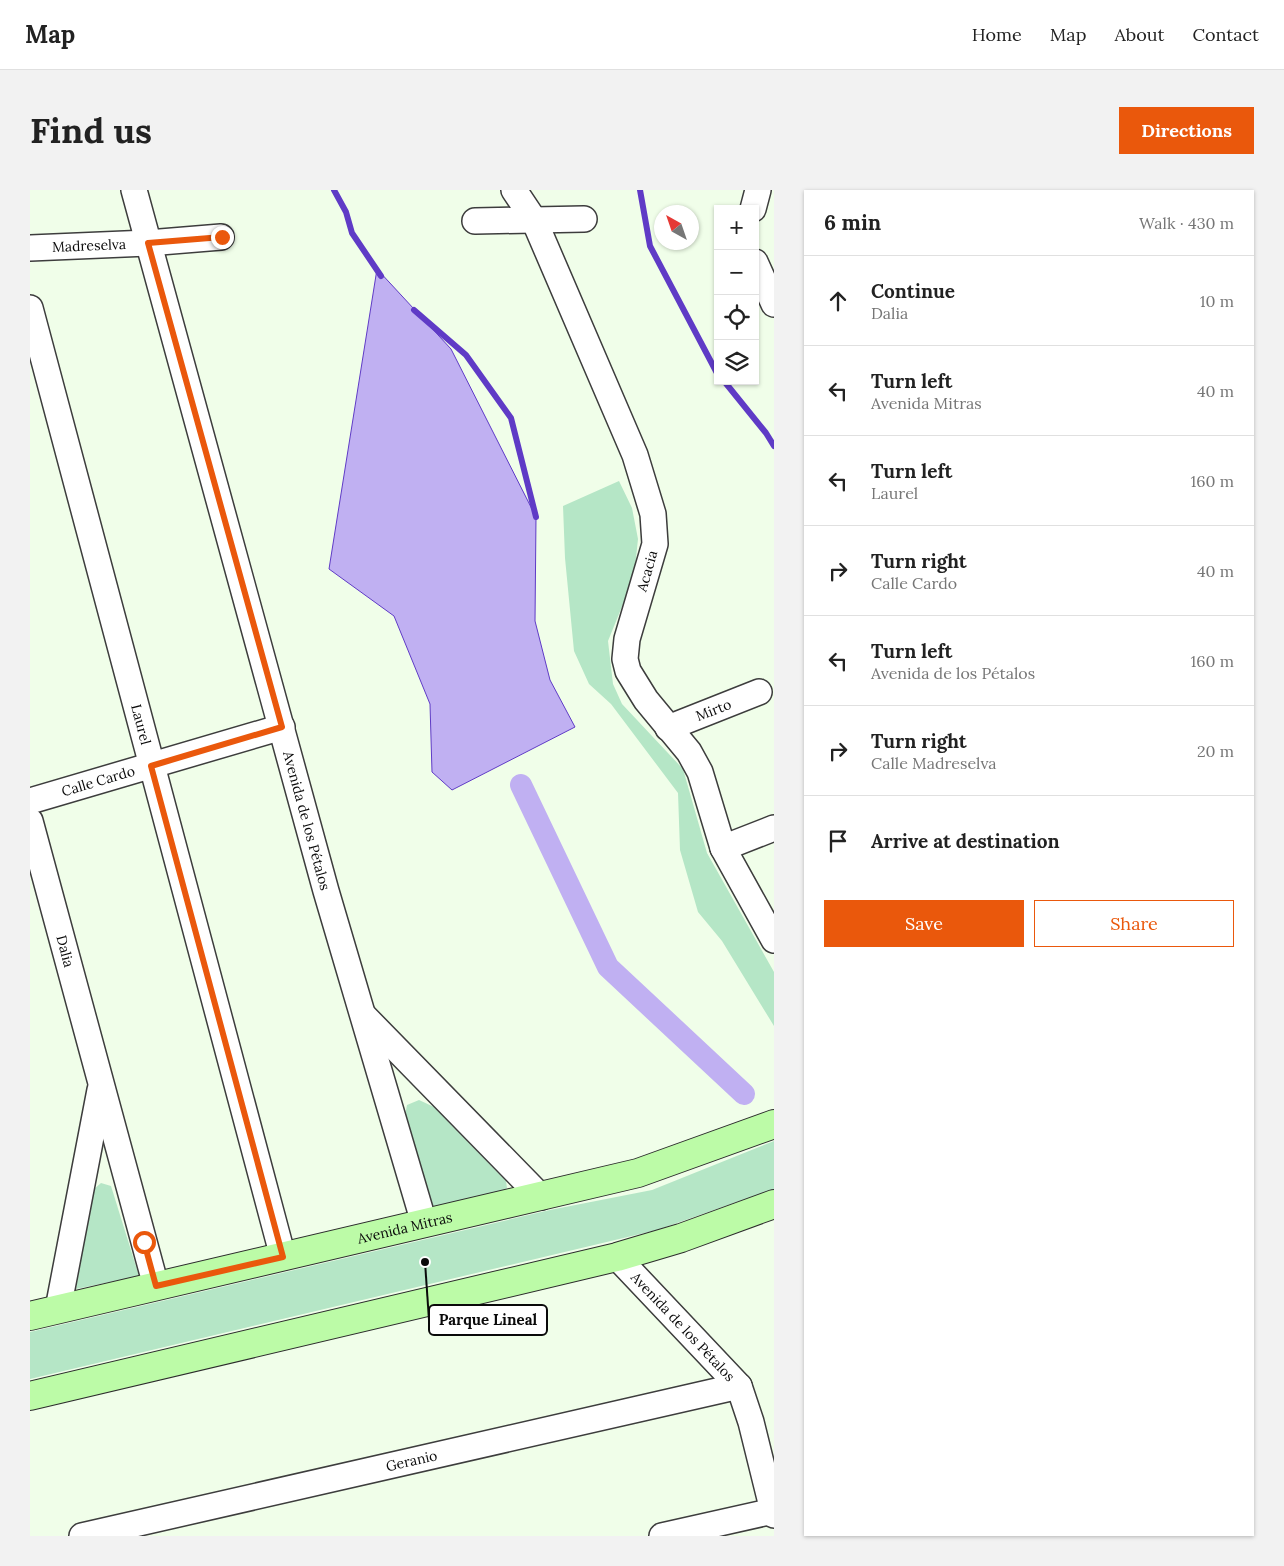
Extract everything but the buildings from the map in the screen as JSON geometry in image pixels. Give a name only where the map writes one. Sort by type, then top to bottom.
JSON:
[{"type":"street","name":"Avenida de los Pétalos","points":[[134,190],[282,727],[424,1223]]},
{"type":"street","name":"Acacia","points":[[514,190],[534,220],[635,455],[653,514],[655,544],[627,640],[626,659],[633,681],[668,728],[689,752],[700,772],[723,848],[774,940]]},
{"type":"street","points":[[754,205],[758,190]]},
{"type":"street","points":[[475,221],[584,219]]},
{"type":"street","name":"Madreselva","points":[[30,248],[148,243],[222,237]]},
{"type":"street","points":[[759,271],[774,304]]},
{"type":"street","name":"Laurel","points":[[30,308],[283,1257]]},
{"type":"street","name":"Mirto","points":[[668,728],[758,692]]},
{"type":"street","name":"Calle Cardo","points":[[30,801],[282,727]]},
{"type":"street","name":"Dalia","points":[[30,821],[156,1286]]},
{"type":"street","points":[[723,848],[774,828]]},
{"type":"street","name":"Avenida de los Pétalos","points":[[363,1015],[541,1197]]},
{"type":"street","name":"Dalia","points":[[58,1309],[101,1082]]},
{"type":"street","name":"Avenida Mitras","points":[[30,1316],[638,1173],[774,1124]]},
{"type":"street","points":[[30,1396],[617,1257],[681,1238],[774,1204]]},
{"type":"street","name":"Avenida de los Pétalos","points":[[617,1257],[739,1386],[751,1422],[774,1513]]},
{"type":"street","name":"Geranio","points":[[82,1536],[739,1386]]},
{"type":"street","points":[[662,1536],[774,1513]]},
{"type":"green space","points":[[619,481],[632,508],[638,539],[634,577],[608,641],[613,684],[622,704],[683,769],[707,853],[774,972],[774,1026],[722,941],[698,912],[680,850],[678,793],[611,704],[589,684],[574,651],[565,558],[563,506]]},
{"type":"green space","points":[[419,1100],[434,1107],[506,1181],[507,1188],[501,1193],[440,1207],[430,1205],[405,1116],[407,1105]]},
{"type":"green space","points":[[774,1141],[774,1189],[657,1230],[30,1379],[30,1332],[550,1210],[652,1190]]},
{"type":"green space","points":[[101,1183],[111,1186],[139,1276],[76,1289],[93,1190]]},
{"type":"shaded area","points":[[377,269],[451,349],[536,517],[535,621],[550,680],[575,727],[452,790],[432,772],[430,704],[394,616],[329,569]]},
{"type":"waterway","points":[[334,190],[346,212],[352,233],[381,276]]},
{"type":"waterway","points":[[640,190],[650,246],[714,367]]},
{"type":"waterway","points":[[414,310],[466,355],[511,418],[536,517]]},
{"type":"waterway","points":[[727,385],[766,433],[774,446]]},
{"type":"waterway","points":[[521,785],[608,967],[744,1094]]},
{"type":"place","name":"Parque Lineal","points":[[425,1262]]},
{"type":"route","points":[[144,1242],[156,1286],[283,1257],[151,766],[282,727],[148,243],[222,237]]}]
